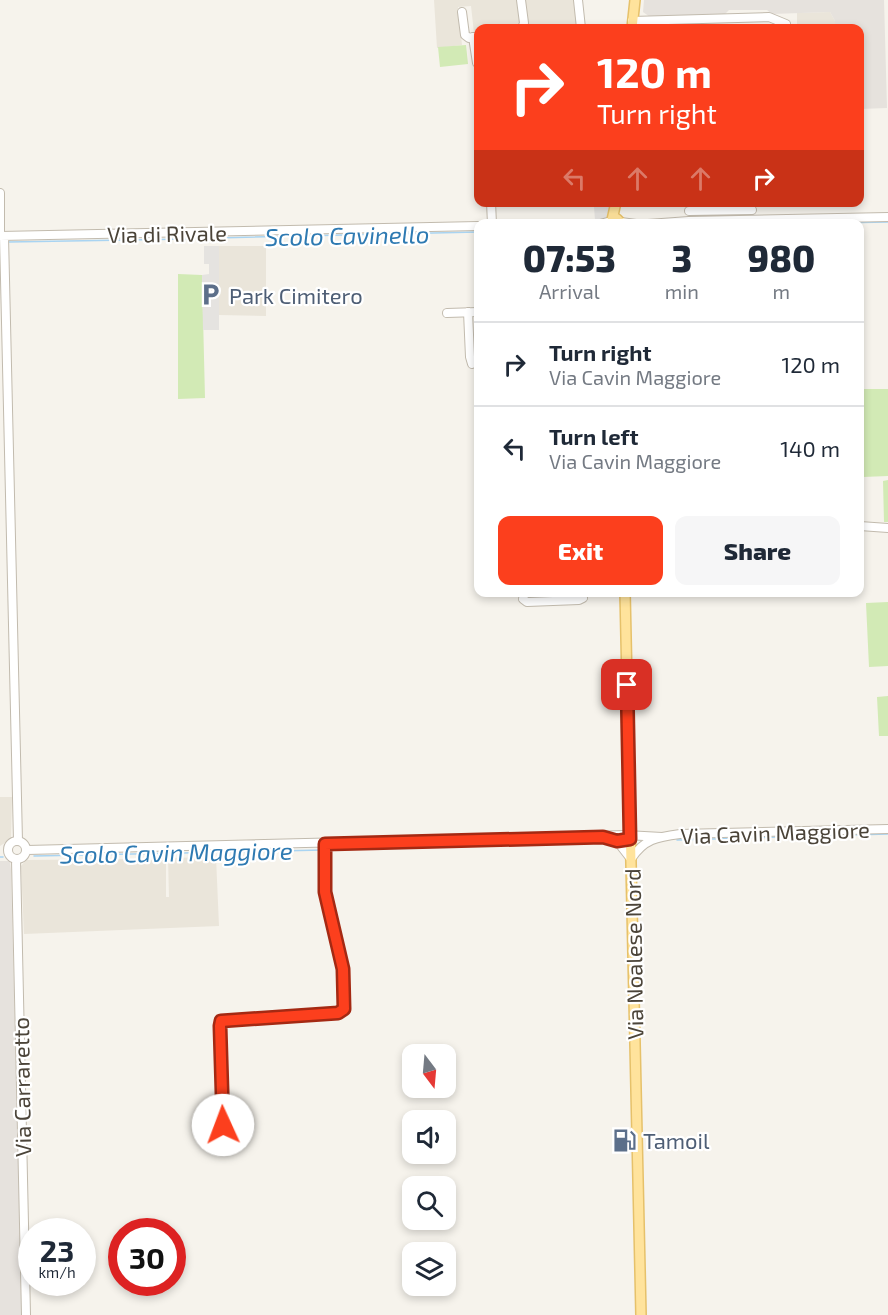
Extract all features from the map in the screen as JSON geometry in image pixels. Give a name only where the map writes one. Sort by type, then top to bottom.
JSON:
[{"type":"main road","points":[[632,24],[635,0]]},
{"type":"main road","name":"Via Noalese Nord","points":[[625,597],[641,1315]]},
{"type":"street","points":[[521,0],[522,24]]},
{"type":"street","points":[[578,0],[581,24]]},
{"type":"street","points":[[462,12],[465,34],[469,38],[474,37]]},
{"type":"street","points":[[649,24],[769,17],[786,24]]},
{"type":"street","points":[[0,193],[18,841]]},
{"type":"street","points":[[856,219],[888,217]]},
{"type":"street","name":"Via di Rivale","points":[[1,236],[474,226]]},
{"type":"street","points":[[468,312],[472,364]]},
{"type":"street","points":[[447,313],[474,312]]},
{"type":"street","points":[[864,526],[888,528]]},
{"type":"street","points":[[523,599],[527,602],[556,597],[579,600],[583,598]]},
{"type":"street","name":"Via Cavin Maggiore","points":[[603,837],[617,841],[630,837],[644,843],[680,834],[888,829]]},
{"type":"street","name":"Via Cavin Maggiore","points":[[27,850],[325,848],[603,837],[662,837]]},
{"type":"street","points":[[18,841],[24,844],[27,850],[24,857],[16,860],[4,851],[11,843],[18,841]]},
{"type":"street","points":[[617,841],[631,859],[644,843]]},
{"type":"street","points":[[223,1125],[221,1021],[338,1013],[344,1009],[343,969],[325,892],[325,848]]},
{"type":"street","name":"Via Carraretto","points":[[16,860],[26,1315]]},
{"type":"shaded area","points":[[434,0],[517,0],[519,24],[474,24],[474,33],[471,6],[458,7],[462,45],[437,48]]},
{"type":"shaded area","points":[[525,0],[574,0],[577,24],[528,24]]},
{"type":"shaded area","points":[[644,0],[884,0],[887,108],[864,109],[864,24],[835,24],[830,12],[772,14],[767,10],[729,10],[724,15],[650,17],[643,12]]},
{"type":"shaded area","points":[[830,12],[835,24],[797,24],[797,13]]},
{"type":"shaded area","points":[[594,207],[611,207],[610,215],[604,219],[595,219]]},
{"type":"shaded area","name":"Park Cimitero","points":[[204,246],[219,246],[219,330],[203,330],[202,275],[209,274],[209,264],[204,264]]},
{"type":"shaded area","points":[[219,246],[266,246],[266,316],[219,315]]},
{"type":"shaded area","points":[[0,797],[12,797],[11,839],[0,846]]},
{"type":"shaded area","points":[[216,857],[219,926],[24,934],[21,866],[26,860],[137,859],[140,863],[147,863],[151,860],[163,860],[166,864],[166,897],[169,897],[168,858]]},
{"type":"shaded area","points":[[0,861],[10,861],[20,1218],[18,1296],[22,1296],[22,1315],[0,1315]]},
{"type":"green space","points":[[466,45],[468,64],[440,67],[438,47]]},
{"type":"green space","points":[[178,274],[202,275],[205,398],[178,399]]},
{"type":"green space","points":[[864,389],[888,389],[888,476],[864,477]]},
{"type":"green space","points":[[888,480],[888,522],[884,522],[883,481]]},
{"type":"green space","points":[[888,602],[888,666],[869,667],[866,603]]},
{"type":"green space","points":[[888,696],[888,736],[879,736],[877,697]]},
{"type":"waterway","name":"Scolo Cavinello","points":[[864,222],[888,222]]},
{"type":"waterway","name":"Scolo Cavinello","points":[[215,238],[474,232]]},
{"type":"waterway","name":"Scolo Cavinello","points":[[194,238],[207,238]]},
{"type":"waterway","name":"Scolo Cavinello","points":[[8,242],[188,239]]},
{"type":"waterway","name":"Scolo Cavin Maggiore","points":[[677,840],[888,834]]},
{"type":"waterway","name":"Scolo Cavin Maggiore","points":[[328,849],[606,842]]},
{"type":"waterway","name":"Scolo Cavin Maggiore","points":[[34,856],[323,850]]},
{"type":"place","name":"Park Cimitero","points":[[211,295]]},
{"type":"place","name":"Tamoil","points":[[625,1140]]},
{"type":"route","points":[[223,1125],[221,1021],[338,1013],[344,1009],[343,969],[326,905],[325,844],[603,837],[617,841],[630,839],[627,685]]}]
